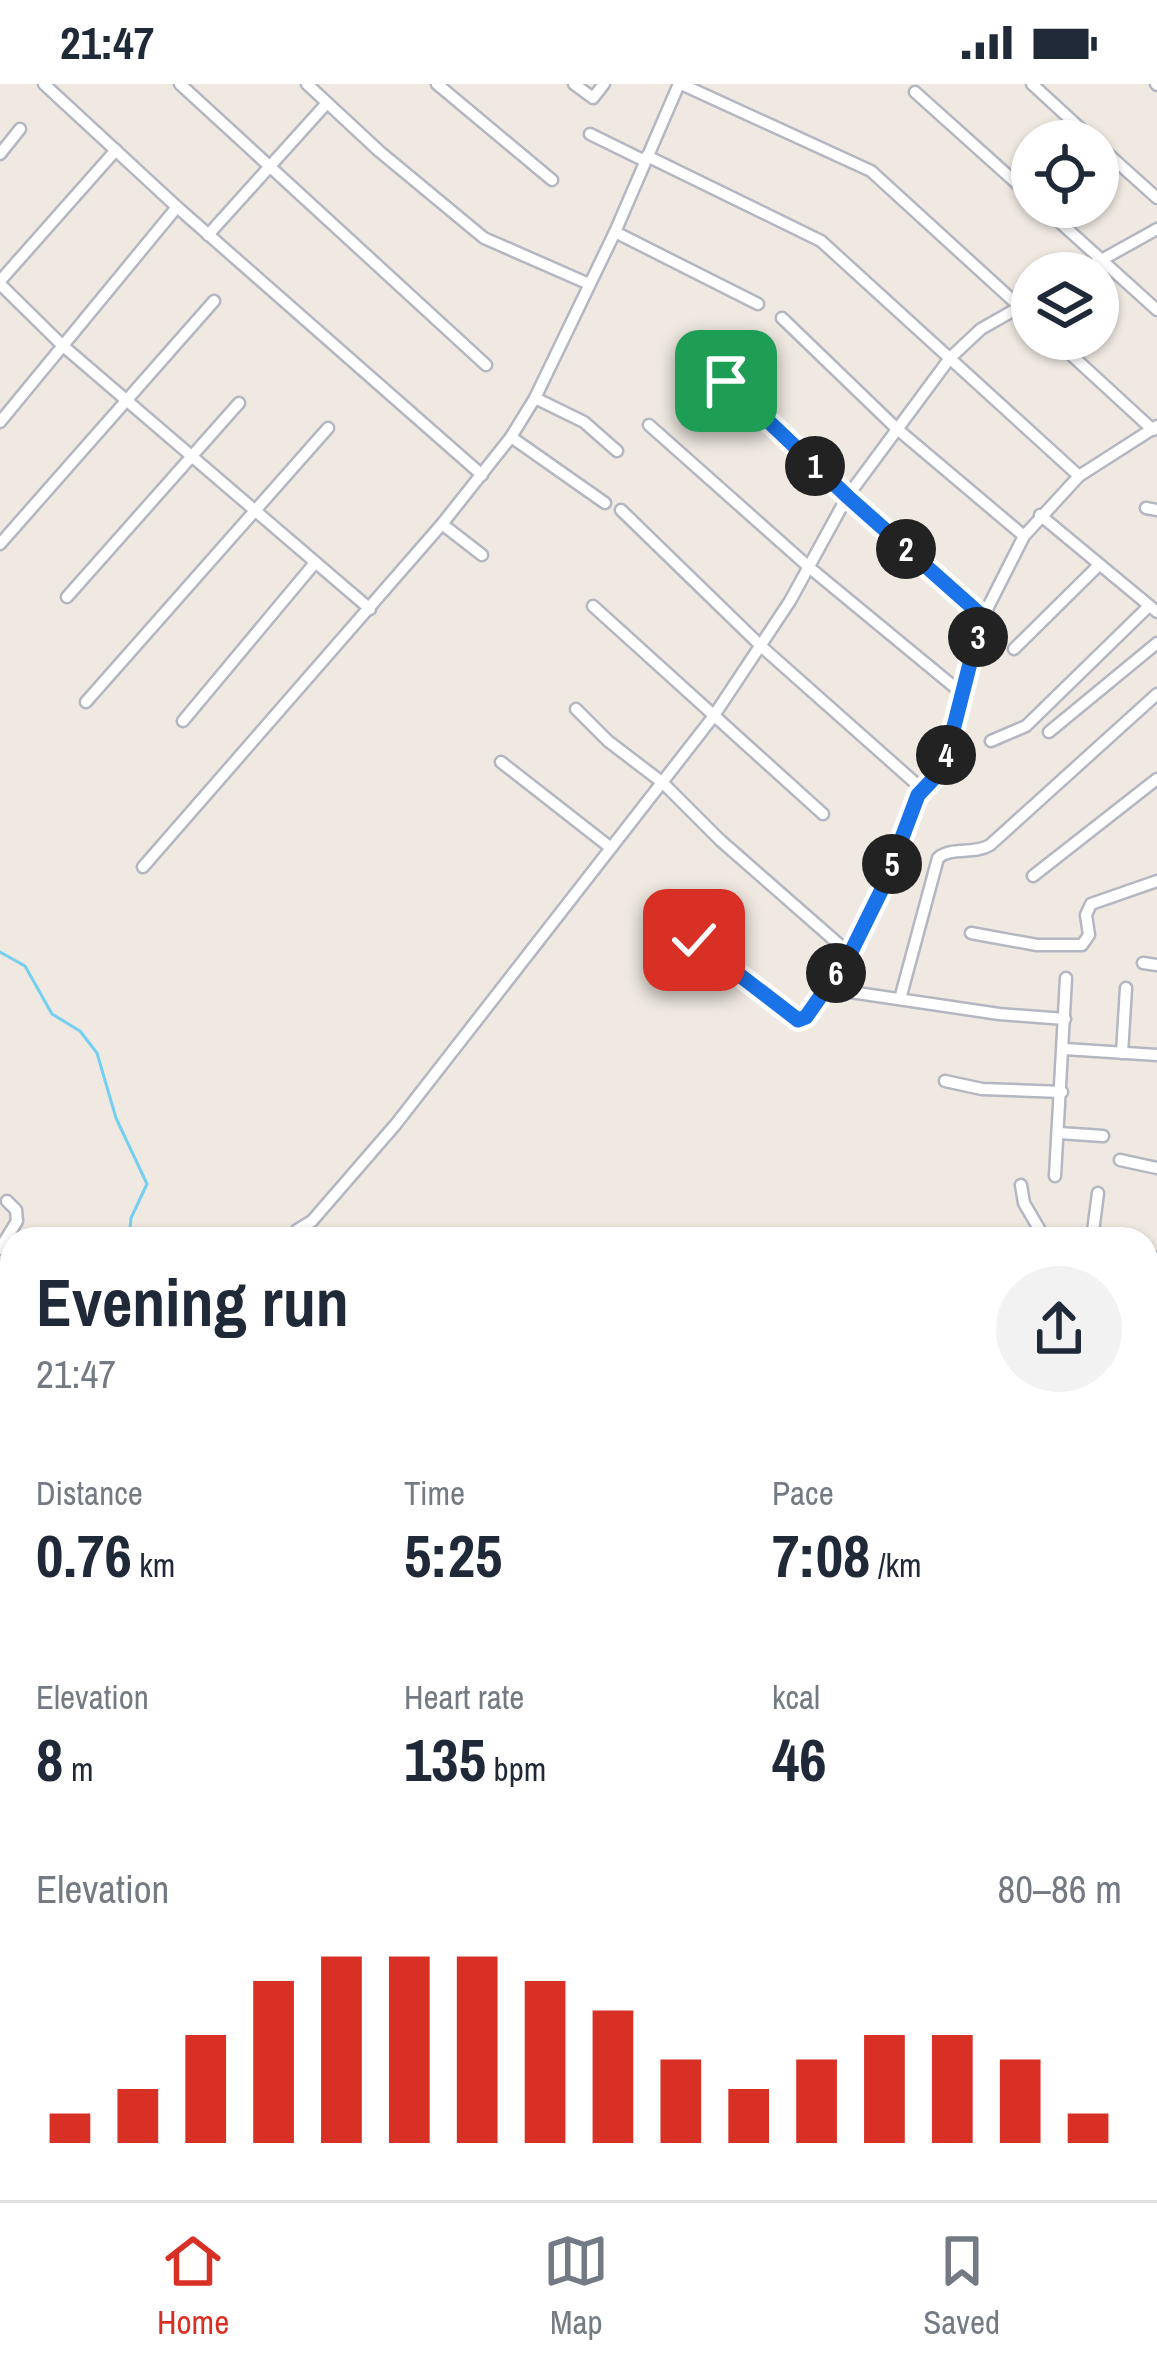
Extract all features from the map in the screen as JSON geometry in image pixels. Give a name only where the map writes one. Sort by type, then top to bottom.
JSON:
[{"type":"street","points":[[44,84],[482,475]]},
{"type":"street","points":[[180,84],[486,365]]},
{"type":"street","points":[[308,84],[484,238],[589,284]]},
{"type":"street","points":[[437,84],[552,180]]},
{"type":"street","points":[[574,84],[593,98],[604,84]]},
{"type":"street","points":[[143,867],[370,609],[511,437],[536,398],[680,84],[871,171],[1011,299]]},
{"type":"street","points":[[1032,84],[1071,120]]},
{"type":"street","points":[[915,92],[1011,178]]},
{"type":"street","points":[[208,235],[327,103]]},
{"type":"street","points":[[0,154],[20,130]]},
{"type":"street","points":[[590,134],[821,241],[1078,476]]},
{"type":"street","points":[[116,151],[0,282],[62,345],[370,609]]},
{"type":"street","points":[[1119,164],[1157,198]]},
{"type":"street","points":[[0,422],[177,207]]},
{"type":"street","points":[[1066,228],[1092,252]]},
{"type":"street","points":[[1116,252],[1157,230]]},
{"type":"street","points":[[615,232],[758,304]]},
{"type":"street","points":[[1119,276],[1157,310]]},
{"type":"street","points":[[0,544],[214,301]]},
{"type":"street","points":[[302,1227],[313,1221],[396,1124],[713,717],[810,568],[848,497],[950,358],[981,329],[1011,312]]},
{"type":"street","points":[[782,318],[896,428],[1024,536]]},
{"type":"street","points":[[694,940],[798,1020],[806,1017],[850,954],[885,883],[922,789],[936,776],[948,750],[982,616],[1024,536],[1078,476],[1155,429],[1078,360]]},
{"type":"street","points":[[726,381],[982,616]]},
{"type":"street","points":[[536,398],[584,422],[617,451]]},
{"type":"street","points":[[67,597],[239,403]]},
{"type":"street","points":[[649,425],[810,568],[964,695]]},
{"type":"street","points":[[86,702],[328,428]]},
{"type":"street","points":[[511,437],[605,503]]},
{"type":"street","points":[[621,510],[762,646],[922,789]]},
{"type":"street","points":[[991,741],[1026,726],[1153,609],[1040,515]]},
{"type":"street","points":[[442,524],[482,555]]},
{"type":"street","points":[[183,721],[314,564]]},
{"type":"street","points":[[1014,649],[1099,565]]},
{"type":"street","points":[[593,606],[823,814]]},
{"type":"street","points":[[1049,732],[1157,643]]},
{"type":"street","points":[[900,999],[938,858],[990,845],[1157,694]]},
{"type":"street","points":[[576,709],[850,954]]},
{"type":"street","points":[[501,762],[611,848]]},
{"type":"street","points":[[1033,876],[1157,779]]},
{"type":"street","points":[[971,933],[1037,944],[1082,945],[1089,935],[1086,915],[1091,904],[1157,880]]},
{"type":"street","points":[[1143,963],[1157,965]]},
{"type":"street","points":[[1055,1176],[1066,978]]},
{"type":"street","points":[[1122,1053],[1126,988]]},
{"type":"street","points":[[836,990],[1065,1019]]},
{"type":"street","points":[[1065,1049],[1157,1055]]},
{"type":"street","points":[[945,1081],[982,1089],[1062,1092]]},
{"type":"street","points":[[1059,1133],[1103,1136]]},
{"type":"street","points":[[1120,1160],[1157,1168]]},
{"type":"street","points":[[1021,1184],[1024,1203],[1038,1227]]},
{"type":"street","points":[[1094,1227],[1098,1192]]},
{"type":"street","points":[[7,1201],[16,1210],[13,1227]]},
{"type":"waterway","points":[[0,952],[25,966],[52,1014],[80,1031],[97,1053],[116,1118],[147,1184],[130,1227]]},
{"type":"route","points":[[694,940],[798,1020],[806,1017],[850,954],[885,883],[918,795],[936,776],[948,750],[982,616],[726,381]]}]
